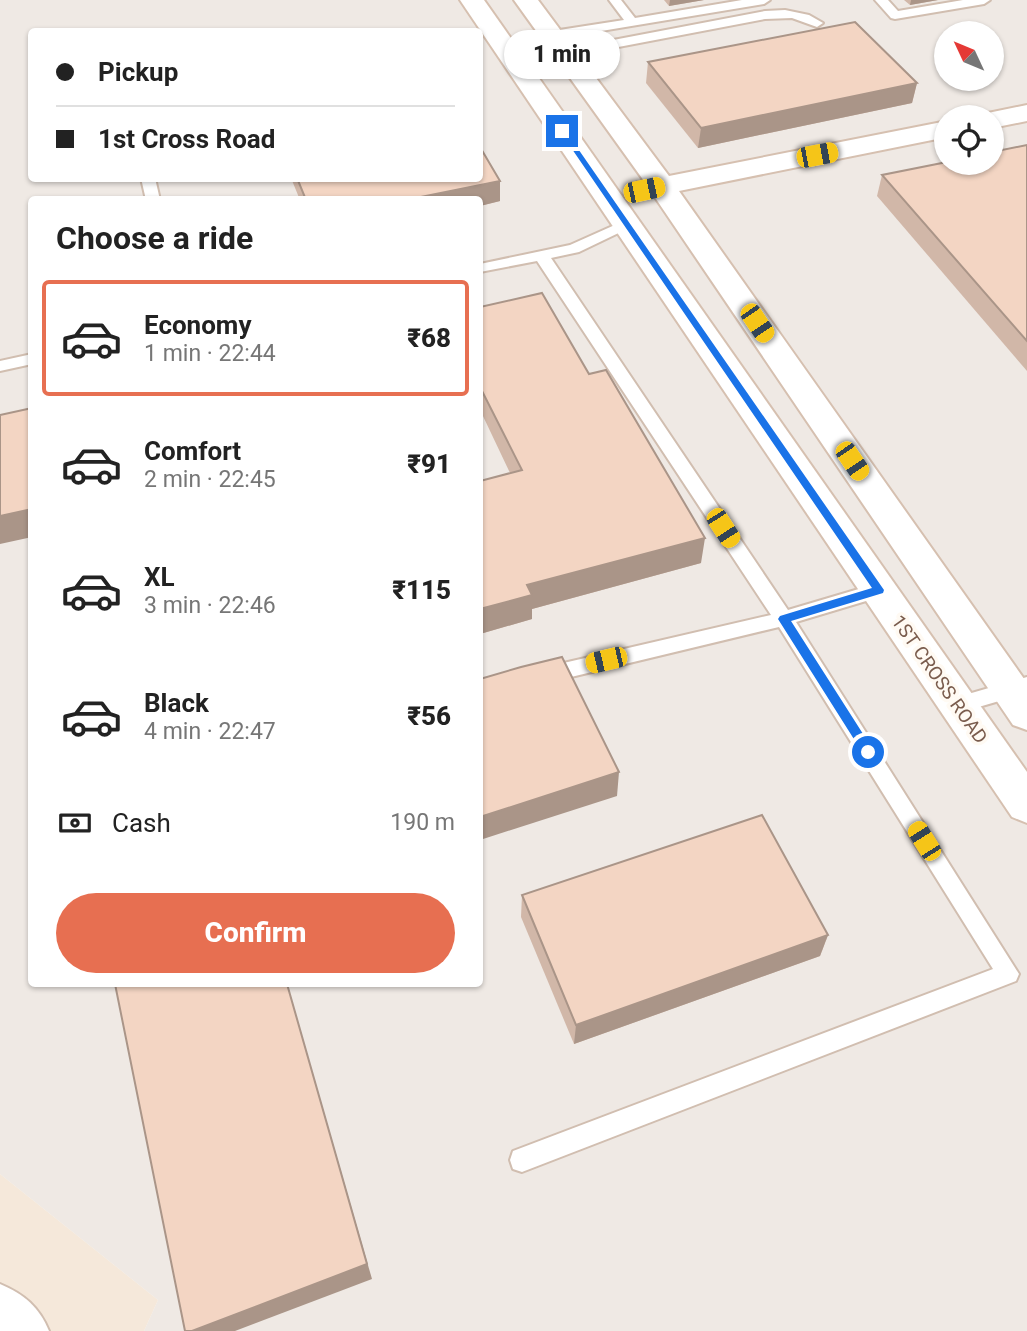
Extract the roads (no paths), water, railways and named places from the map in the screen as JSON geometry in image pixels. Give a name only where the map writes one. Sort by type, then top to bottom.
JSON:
[{"type":"main road","name":"1ST CROSS ROAD","points":[[472,0],[1027,805]]},
{"type":"main road","points":[[526,0],[662,186],[1021,697]]},
{"type":"main road","points":[[1004,118],[1027,113]]},
{"type":"main road","points":[[607,197],[934,132]]},
{"type":"main road","points":[[0,1310],[23,1331]]},
{"type":"lane","points":[[615,0],[632,22]]},
{"type":"lane","points":[[559,44],[632,22],[764,0]]},
{"type":"lane","points":[[881,0],[895,15],[984,0]]},
{"type":"lane","points":[[559,44],[765,15],[790,13],[807,17],[817,23]]},
{"type":"lane","points":[[483,267],[574,249],[626,224]]},
{"type":"lane","points":[[522,1160],[1009,974],[784,619],[541,255]]},
{"type":"lane","points":[[0,366],[28,360]]},
{"type":"lane","points":[[519,681],[784,619],[879,590]]},
{"type":"lane","points":[[958,705],[1021,697]]}]
